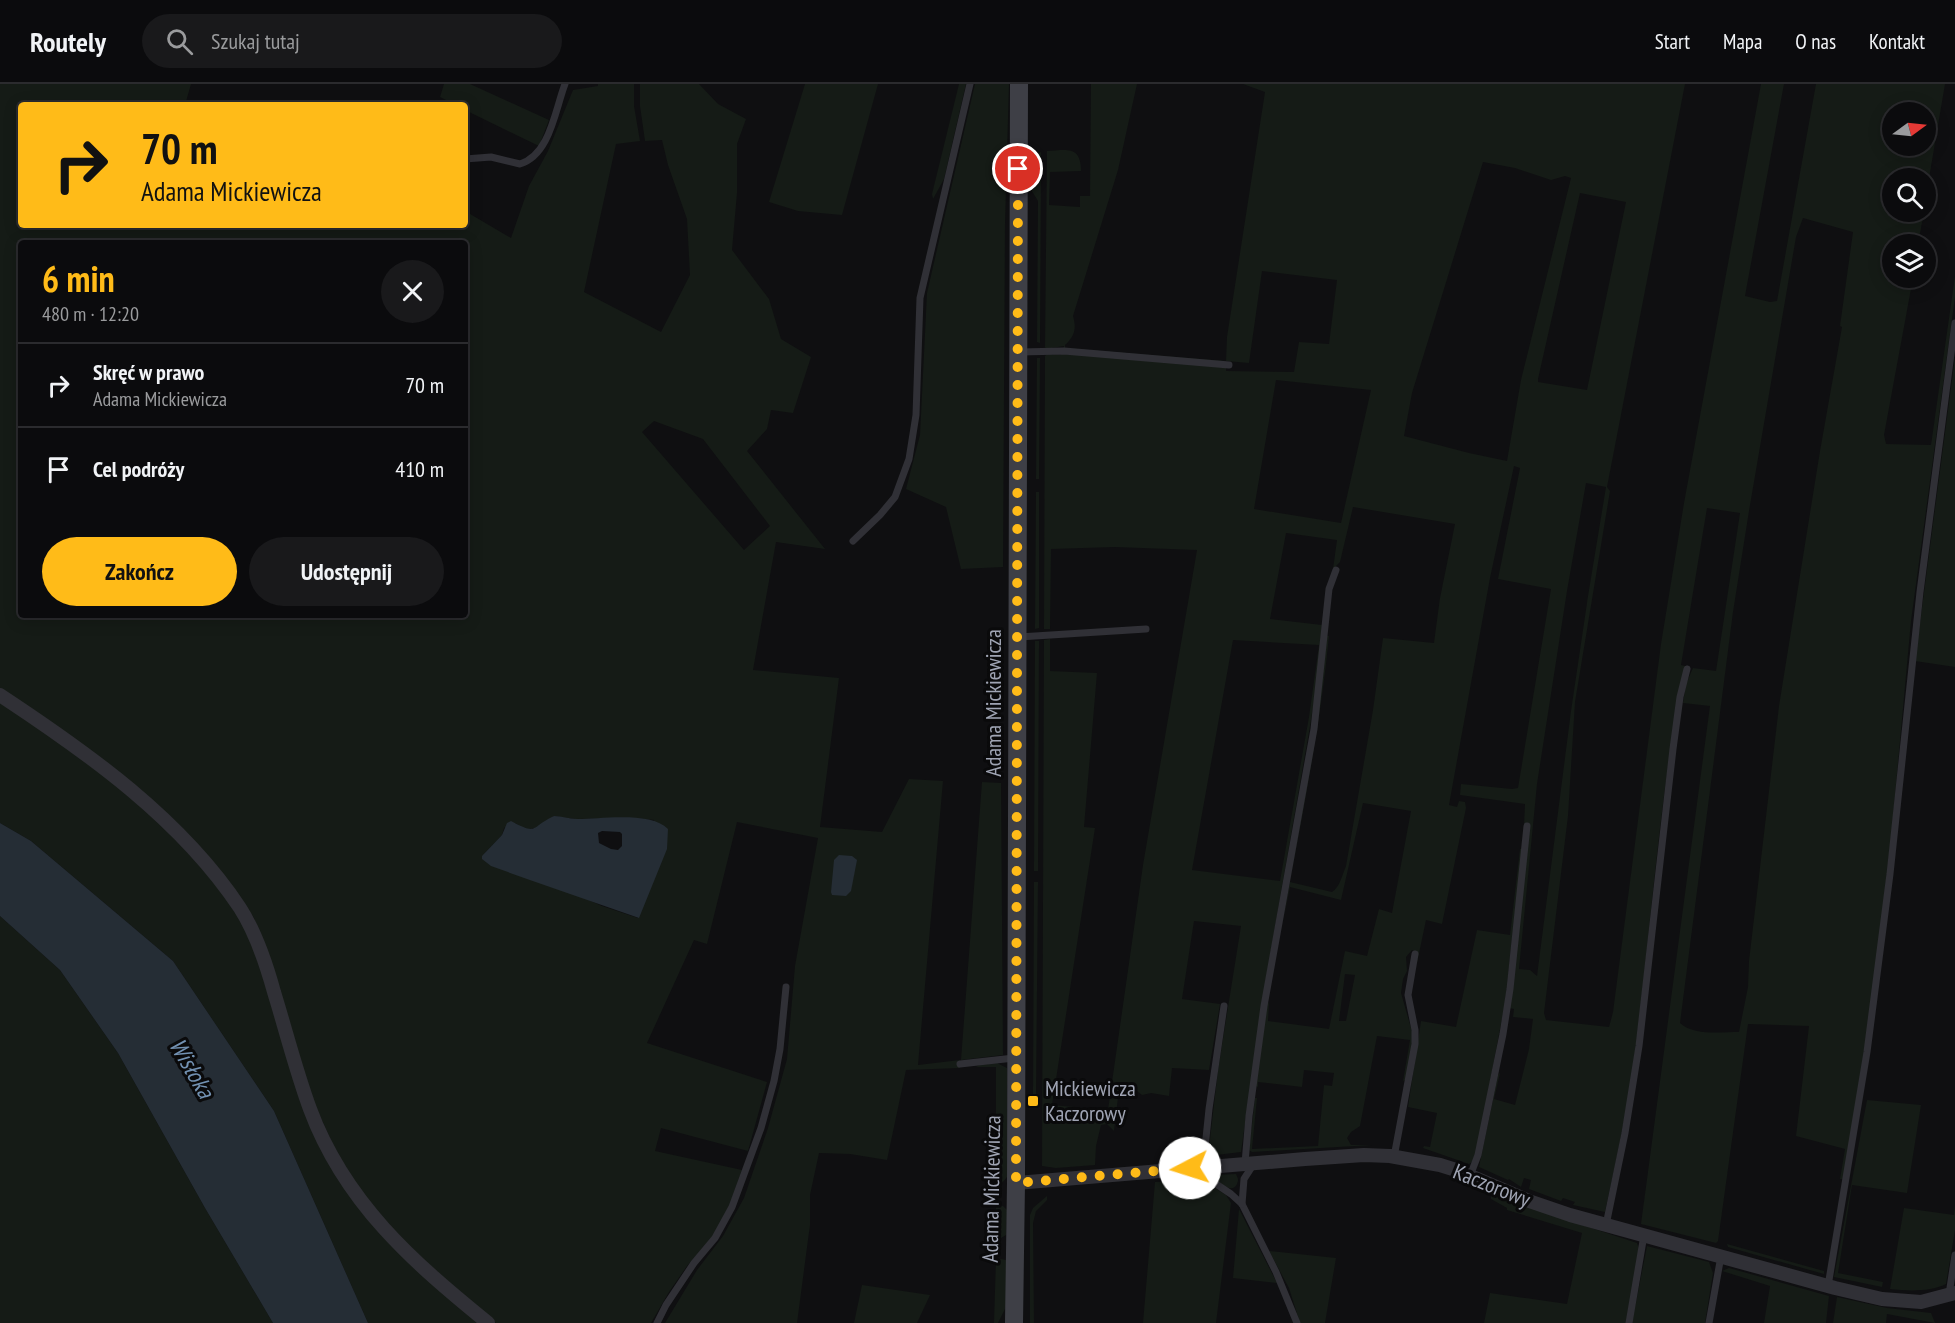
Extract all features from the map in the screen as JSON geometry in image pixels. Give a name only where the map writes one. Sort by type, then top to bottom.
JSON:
[{"type":"street","name":"Adama Mickiewicza","points":[[1014,1323],[1018,84]]},
{"type":"street","points":[[0,695],[59,734],[130,787],[218,878],[241,910],[261,952],[310,1109],[340,1171],[367,1210],[399,1245],[488,1323]]},
{"type":"street","name":"Kaczorowy","points":[[1016,1183],[1364,1155],[1394,1157],[1440,1165],[1529,1201],[1828,1287],[1905,1302],[1928,1301],[1954,1294]]},
{"type":"lane","points":[[468,159],[490,157],[520,165],[536,156],[545,144],[565,84]]},
{"type":"lane","points":[[854,541],[895,497],[909,459],[916,415],[920,298],[970,84]]},
{"type":"lane","points":[[1828,1287],[1867,1053],[1891,862],[1920,592],[1955,323]]},
{"type":"lane","points":[[1017,352],[1064,351],[1229,365]]},
{"type":"lane","points":[[1242,1204],[1244,1179],[1250,1163],[1249,1116],[1264,1006],[1314,729],[1329,589],[1336,570]]},
{"type":"lane","points":[[1017,637],[1146,629]]},
{"type":"lane","points":[[1606,1225],[1625,1133],[1639,1046],[1673,749],[1680,697],[1687,669]]},
{"type":"lane","points":[[1470,1176],[1478,1155],[1506,1011],[1527,826]]},
{"type":"lane","points":[[1394,1157],[1415,1044],[1415,1030],[1408,995],[1415,954]]},
{"type":"lane","points":[[657,1323],[666,1305],[694,1263],[715,1238],[732,1208],[774,1081],[786,987]]},
{"type":"lane","points":[[1224,1006],[1209,1109],[1197,1167],[1242,1204],[1276,1272],[1297,1323]]},
{"type":"lane","points":[[960,1064],[1016,1058]]},
{"type":"lane","points":[[1629,1323],[1644,1235]]},
{"type":"lane","points":[[1954,1294],[1950,1286],[1955,1255]]},
{"type":"lane","points":[[1709,1323],[1721,1256]]},
{"type":"shaded area","points":[[0,84],[191,84],[186,102],[18,102],[18,228],[468,228],[468,213],[511,238],[529,186],[548,151],[573,90],[598,86],[598,84],[634,84],[634,106],[640,141],[616,144],[584,292],[661,332],[690,275],[687,219],[668,165],[662,140],[645,141],[640,106],[640,84],[699,84],[718,104],[746,119],[737,144],[737,193],[732,250],[769,299],[781,339],[811,357],[793,413],[771,410],[767,429],[747,451],[825,549],[776,542],[753,670],[839,678],[820,827],[882,832],[909,779],[943,781],[918,1065],[960,1060],[960,1068],[906,1070],[887,1160],[850,1154],[819,1153],[810,1195],[810,1225],[797,1323],[665,1323],[697,1270],[723,1236],[744,1198],[768,1128],[787,1059],[795,966],[818,838],[737,822],[707,944],[694,940],[647,1043],[767,1082],[748,1151],[661,1128],[655,1151],[742,1170],[727,1212],[712,1237],[687,1266],[669,1292],[651,1323],[496,1323],[403,1242],[348,1178],[311,1096],[271,964],[254,918],[233,889],[196,846],[0,689]],"holes":[[[654,421],[703,439],[770,526],[744,550],[642,432]],[[554,816],[575,819],[654,820],[643,906],[638,918],[602,906],[485,853],[502,835],[504,828],[515,823],[531,829]]]},
{"type":"shaded area","points":[[444,84],[470,84],[549,120],[539,146],[468,111],[468,102],[450,102],[440,97]]},
{"type":"shaded area","points":[[805,84],[878,84],[842,215],[798,211],[769,202]]},
{"type":"shaded area","points":[[959,84],[966,84],[944,179],[933,199],[932,194]]},
{"type":"shaded area","points":[[975,84],[1009,84],[1005,223],[1003,567],[961,569],[946,507],[906,489],[920,435],[927,293]]},
{"type":"shaded area","points":[[1091,84],[1137,84],[1118,170],[1073,316],[1074,332],[1065,348],[1226,361],[1227,337],[1265,92],[1243,84],[1685,84],[1607,487],[1610,491],[1575,702],[1568,816],[1544,1013],[1546,1020],[1609,1027],[1613,1012],[1661,644],[1684,503],[1761,84],[1784,84],[1745,296],[1770,302],[1777,301],[1816,84],[1945,84],[1936,137],[1936,102],[1882,102],[1882,156],[1933,156],[1931,168],[1882,168],[1882,222],[1922,222],[1920,234],[1882,234],[1882,288],[1911,288],[1884,435],[1886,444],[1931,445],[1955,276],[1955,297],[1911,621],[1880,934],[1844,1179],[1840,1179],[1845,1149],[1796,1136],[1809,1026],[1748,1024],[1718,1241],[1716,1243],[1641,1224],[1710,706],[1683,703],[1686,684],[1693,668],[1716,671],[1740,513],[1707,508],[1681,665],[1685,666],[1662,810],[1632,1071],[1605,1212],[1573,1205],[1575,1202],[1563,1198],[1561,1201],[1529,1189],[1531,1180],[1524,1178],[1521,1187],[1509,1179],[1479,1167],[1498,1075],[1500,1073],[1494,1099],[1515,1105],[1529,1049],[1533,1019],[1513,1017],[1514,1009],[1509,1008],[1528,825],[1524,825],[1525,804],[1460,795],[1461,784],[1518,788],[1551,589],[1498,579],[1520,468],[1514,466],[1490,578],[1449,805],[1457,807],[1459,801],[1465,802],[1466,808],[1442,924],[1426,920],[1417,963],[1416,952],[1412,950],[1406,957],[1407,971],[1401,993],[1413,1035],[1407,1079],[1403,1081],[1410,1040],[1377,1036],[1360,1126],[1347,1138],[1351,1145],[1372,1145],[1252,1152],[1249,1150],[1255,1098],[1257,1098],[1252,1149],[1318,1146],[1324,1085],[1332,1086],[1334,1073],[1304,1070],[1302,1087],[1258,1082],[1258,1087],[1256,1086],[1267,1002],[1269,1003],[1268,1021],[1329,1029],[1345,951],[1367,956],[1379,909],[1392,913],[1411,811],[1363,803],[1341,900],[1290,887],[1283,922],[1316,732],[1327,636],[1329,636],[1326,667],[1317,729],[1290,882],[1332,892],[1339,884],[1346,866],[1383,638],[1434,643],[1440,598],[1455,524],[1353,507],[1340,562],[1333,569],[1337,540],[1286,533],[1270,619],[1322,625],[1317,682],[1261,1007],[1241,1152],[1208,1156],[1218,1070],[1241,926],[1194,921],[1182,999],[1220,1004],[1209,1070],[1172,1068],[1169,1096],[1151,1093],[1142,1095],[1137,1091],[1119,1089],[1114,1131],[1107,1124],[1101,1125],[1096,1146],[1095,1165],[1056,1168],[1042,1166],[1044,640],[1050,639],[1050,671],[1097,673],[1084,827],[1095,828],[1052,1105],[1108,1110],[1143,865],[1197,550],[1115,547],[1051,549],[1050,629],[1044,629],[1045,356],[1047,354],[1061,355],[1064,346],[1046,349],[1045,347],[1047,151],[1066,150],[1075,153],[1081,171],[1050,172],[1049,205],[1080,207],[1080,196],[1090,196]],"holes":[[[1483,162],[1515,168],[1551,180],[1565,176],[1571,178],[1521,380],[1507,461],[1404,436],[1412,393]],[[1580,193],[1626,202],[1587,390],[1538,382]],[[1803,218],[1853,232],[1840,326],[1842,327],[1779,706],[1749,961],[1748,987],[1739,1032],[1700,1032],[1680,1023],[1733,612],[1796,237]],[[1262,271],[1337,280],[1329,344],[1299,342],[1294,372],[1226,371],[1226,361],[1249,363]],[[1276,380],[1371,390],[1341,523],[1254,509]],[[1586,483],[1606,487],[1571,711],[1537,976],[1530,970],[1519,969],[1537,784]],[[1233,640],[1319,645],[1309,717],[1280,881],[1192,870]],[[1345,974],[1355,975],[1346,1021],[1339,1021]]]},
{"type":"shaded area","points":[[1041,152],[1040,343],[1037,342],[1038,201],[1030,188],[1031,160]]},
{"type":"shaded area","points":[[1955,357],[1955,667],[1915,661]]},
{"type":"shaded area","points":[[1037,358],[1040,358],[1039,479],[1036,479]]},
{"type":"shaded area","points":[[1036,492],[1039,492],[1039,628],[1035,629]]},
{"type":"shaded area","points":[[1035,641],[1039,641],[1038,871],[1034,871]]},
{"type":"shaded area","points":[[0,699],[75,751],[153,816],[222,889],[246,929],[337,1175],[482,1323],[368,1323],[274,1111],[173,961],[31,841],[0,823]]},
{"type":"shaded area","points":[[982,782],[1001,783],[1003,1055],[961,1060]]},
{"type":"shaded area","points":[[1520,849],[1522,849],[1505,1003],[1477,1150],[1473,1161],[1469,1164],[1423,1148],[1424,1146],[1430,1147],[1437,1113],[1408,1107],[1421,1021],[1456,1027],[1477,930],[1510,935]]},
{"type":"shaded area","points":[[1034,882],[1038,882],[1036,1095],[1033,1095]]},
{"type":"shaded area","points":[[0,916],[60,970],[118,1053],[273,1323],[0,1323]]},
{"type":"shaded area","points":[[997,1063],[1007,1068],[1007,1177],[996,1190],[996,1067],[976,1067]]},
{"type":"shaded area","points":[[1867,1100],[1921,1105],[1907,1193],[1852,1185],[1838,1273],[1883,1282],[1882,1287],[1834,1277]]},
{"type":"shaded area","points":[[1236,1174],[1238,1182],[1232,1188],[1225,1187],[1212,1177],[1214,1175]]},
{"type":"shaded area","points":[[1202,1180],[1226,1195],[1231,1203],[1216,1323],[1143,1323],[1155,1182]]},
{"type":"shaded area","points":[[1491,1195],[1637,1243],[1639,1249],[1626,1323],[1484,1323],[1490,1293],[1567,1304],[1582,1233],[1507,1210],[1491,1199]]},
{"type":"shaded area","points":[[1047,1196],[1047,1200],[1036,1211],[1033,1223],[1034,1323],[1030,1323],[1030,1215],[1033,1208]]},
{"type":"shaded area","points":[[996,1204],[1007,1210],[1006,1235],[996,1241]]},
{"type":"shaded area","points":[[1955,1205],[1955,1230],[1946,1284],[1926,1290],[1890,1289],[1904,1208],[1954,1215]]},
{"type":"shaded area","points":[[1239,1209],[1277,1283],[1233,1278]]},
{"type":"shaded area","points":[[1727,1244],[1824,1271],[1824,1274],[1728,1247]]},
{"type":"shaded area","points":[[1647,1246],[1709,1262],[1713,1273],[1705,1323],[1632,1323]]},
{"type":"shaded area","points":[[1269,1251],[1336,1258],[1325,1323],[1300,1323],[1289,1288]]},
{"type":"shaded area","points":[[996,1258],[1006,1260],[1006,1307],[998,1323],[994,1323]]},
{"type":"shaded area","points":[[1729,1268],[1829,1296],[1826,1323],[1764,1323],[1770,1286],[1722,1271]]},
{"type":"shaded area","points":[[862,1285],[930,1295],[917,1323],[854,1323]]},
{"type":"shaded area","points":[[1837,1297],[1887,1308],[1931,1313],[1935,1323],[1887,1314],[1886,1323],[1833,1323]]},
{"type":"water","points":[[554,816],[577,819],[638,818],[660,823],[668,829],[667,849],[639,918],[491,866],[482,859],[482,856],[502,835],[507,823],[511,821],[531,829]],"holes":[[[602,831],[620,832],[622,846],[618,850],[599,843],[598,833]]]},
{"type":"water","name":"Wisłoka","points":[[0,823],[31,841],[173,961],[274,1111],[368,1323],[273,1323],[118,1053],[60,970],[0,916]]},
{"type":"water","points":[[839,855],[852,856],[857,860],[851,891],[846,896],[832,895],[831,892],[834,860]]},
{"type":"place","name":"Mickiewicza Kaczorowy","points":[[1033,1101]]},
{"type":"route","points":[[1018,169],[1016,1183],[1190,1168]]}]
